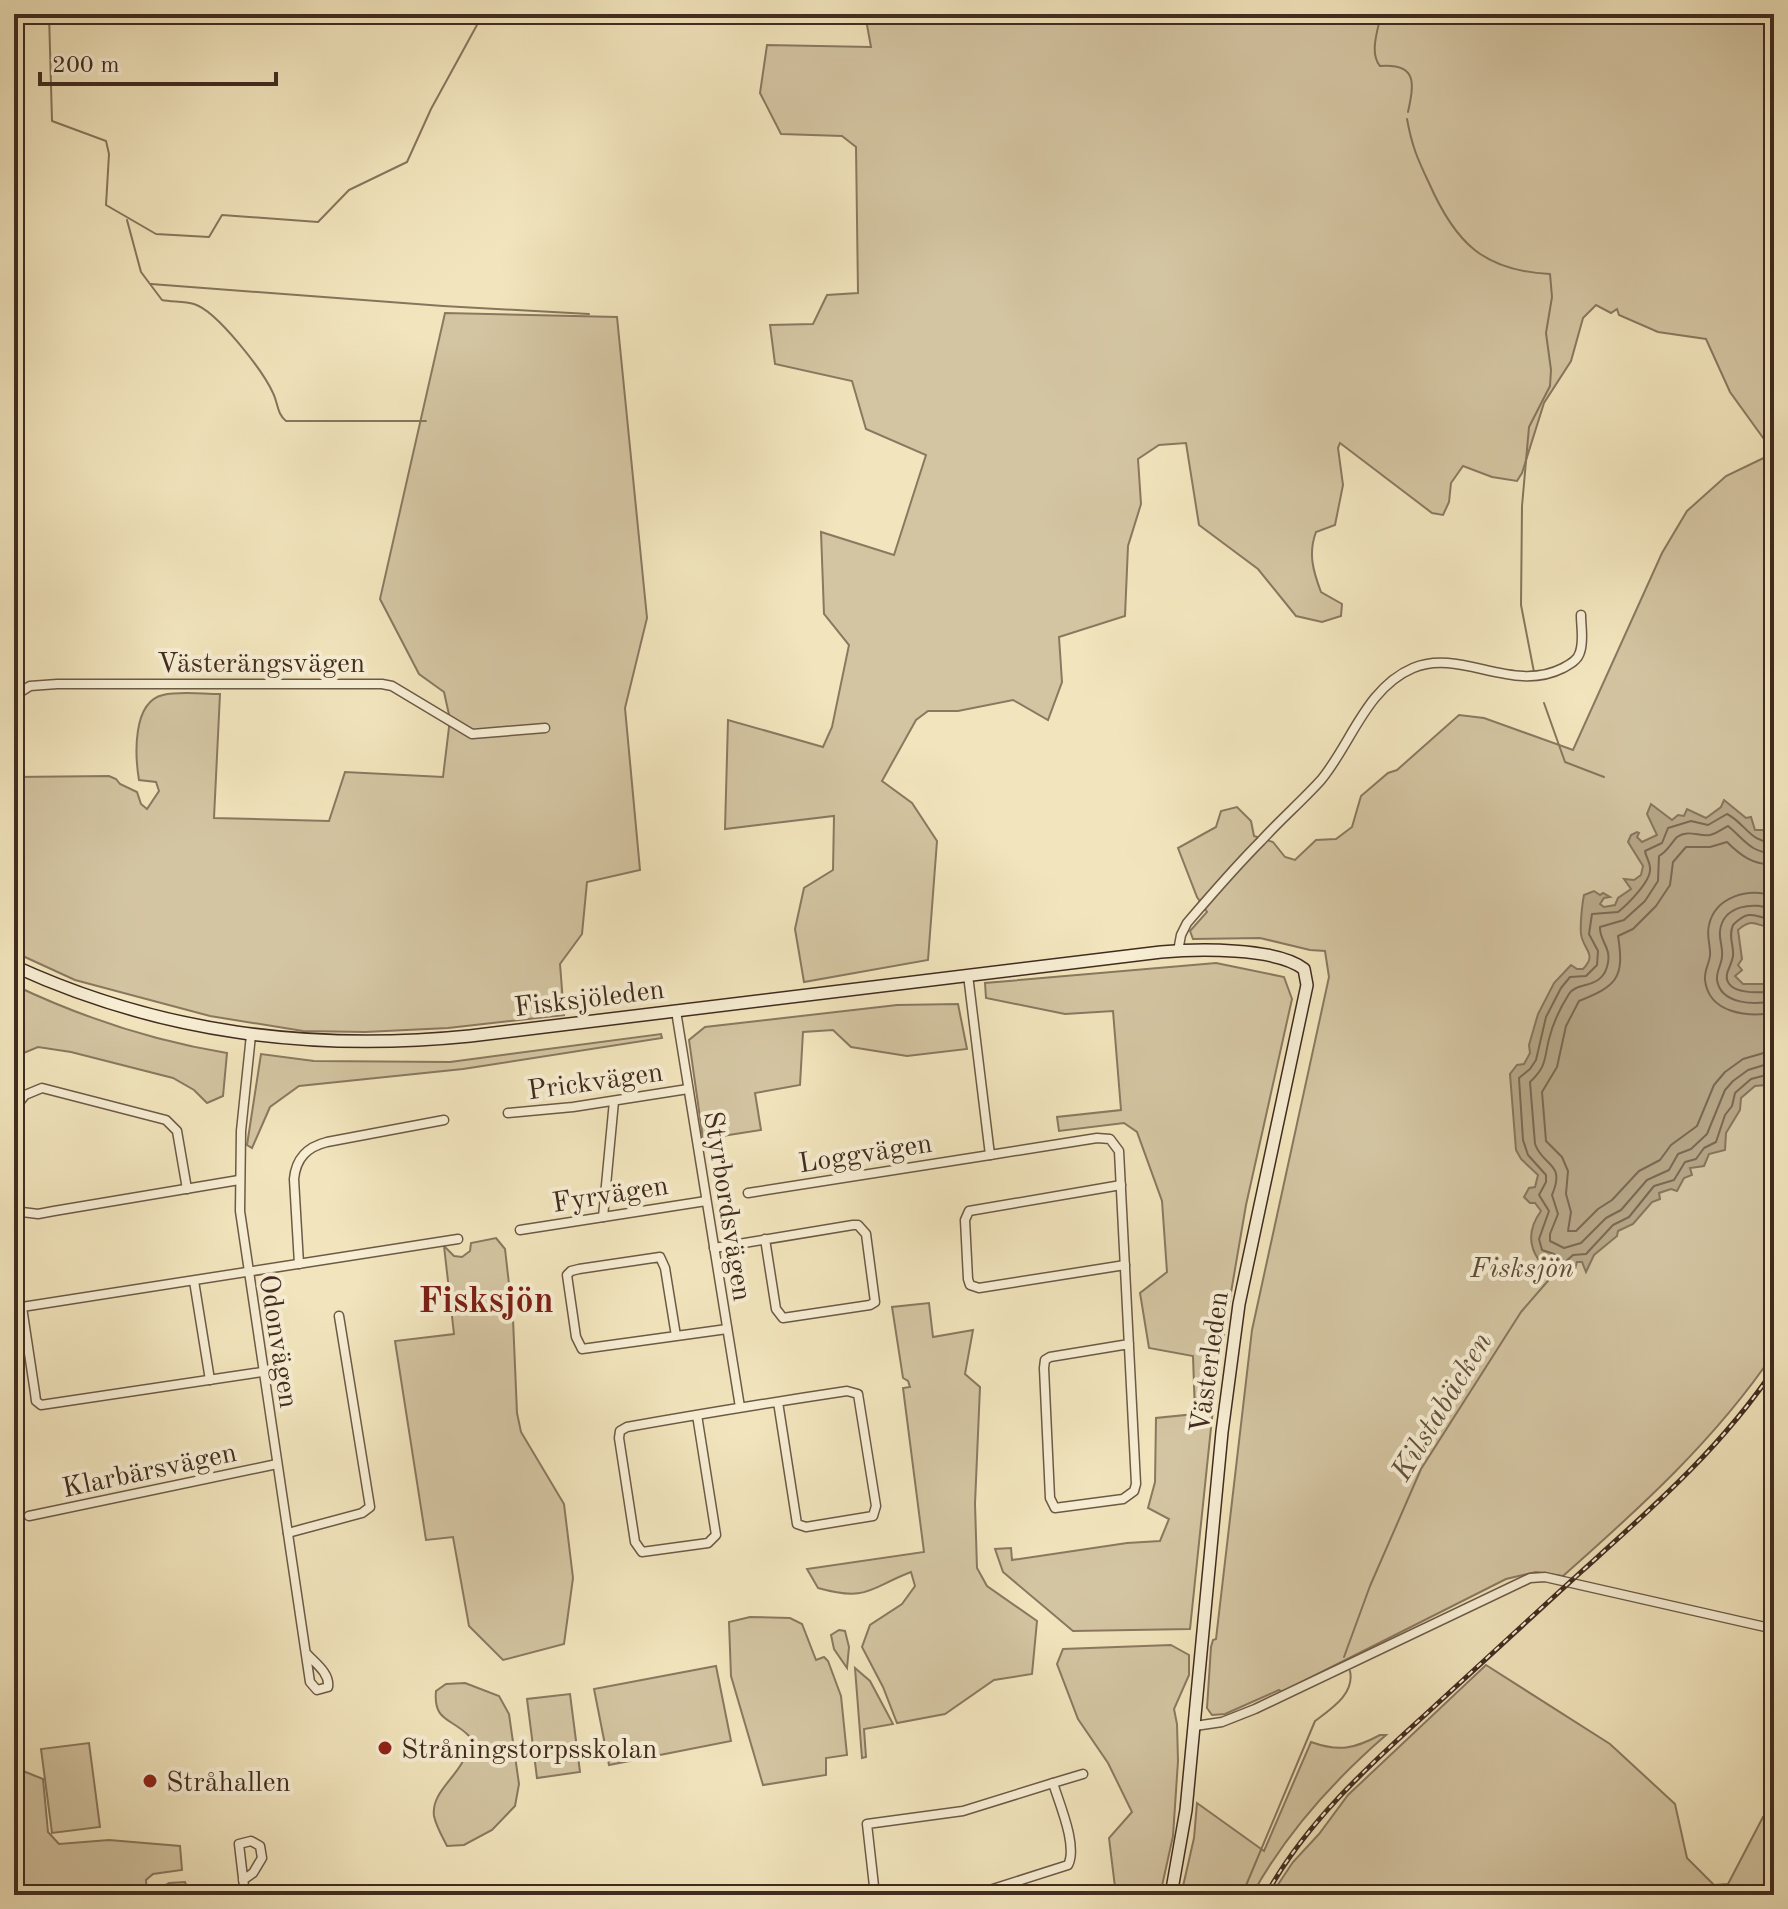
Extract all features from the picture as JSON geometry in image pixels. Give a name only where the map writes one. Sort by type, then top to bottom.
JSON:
[{"type":"street","points":[[1178,951],[1187,923],[1259,842],[1319,782],[1366,710],[1397,679],[1415,667],[1445,664],[1525,678],[1551,673],[1579,656],[1581,615]]},
{"type":"street","name":"Västerängsvägen","points":[[14,696],[30,686],[57,684],[382,684],[392,686],[472,734],[545,728]]},
{"type":"street","name":"Västerleden","points":[[1171,1895],[1183,1839],[1222,1432],[1239,1304],[1307,976],[1304,969],[1293,962],[1252,953],[1210,949],[1178,951]]},
{"type":"street","name":"Fisksjöleden","points":[[14,966],[54,984],[168,1020],[251,1035],[328,1042],[411,1041],[1178,951]]},
{"type":"street","points":[[968,975],[990,1155]]},
{"type":"street","name":"Styrbordsvägen","points":[[676,1011],[740,1407]]},
{"type":"street","name":"Odonvägen","points":[[251,1035],[242,1109],[239,1180],[247,1272],[306,1653]]},
{"type":"street","points":[[14,1109],[25,1095],[42,1088],[166,1120],[177,1131],[187,1189]]},
{"type":"street","name":"Prickvägen","points":[[508,1113],[688,1089]]},
{"type":"street","points":[[603,1217],[614,1101]]},
{"type":"street","points":[[299,1264],[294,1179],[298,1161],[305,1152],[314,1145],[327,1142],[444,1120]]},
{"type":"street","name":"Loggvägen","points":[[748,1193],[1104,1138],[1115,1143],[1119,1151],[1129,1344],[1134,1491],[1123,1499],[1055,1508],[1050,1498],[1045,1360],[1129,1344]]},
{"type":"street","points":[[14,1211],[46,1213],[239,1180]]},
{"type":"street","points":[[1121,1185],[969,1211],[965,1220],[968,1279],[970,1285],[979,1288],[1125,1265]]},
{"type":"street","name":"Fyrvägen","points":[[520,1230],[706,1201]]},
{"type":"street","points":[[714,1248],[765,1239],[853,1225],[862,1227],[866,1234],[875,1302],[788,1319],[779,1316],[765,1239]]},
{"type":"street","points":[[262,1372],[41,1405],[35,1393],[18,1308],[458,1239]]},
{"type":"street","points":[[676,1336],[665,1268],[660,1257],[579,1269],[567,1275],[576,1337],[582,1349],[727,1329]]},
{"type":"street","points":[[194,1281],[210,1380]]},
{"type":"street","points":[[288,1533],[362,1513],[370,1507],[339,1316]]},
{"type":"street","points":[[697,1415],[716,1535],[708,1543],[642,1552],[635,1542],[620,1431],[627,1427],[740,1407],[847,1391],[858,1394],[876,1506],[873,1516],[806,1527],[797,1524],[778,1402]]},
{"type":"street","name":"Klarbärsvägen","points":[[29,1516],[277,1464]]},
{"type":"street","points":[[1195,1726],[1222,1722],[1255,1709],[1530,1578],[1545,1577],[1774,1629]]},
{"type":"street","points":[[875,1895],[867,1824],[963,1811],[1083,1774]]},
{"type":"street","points":[[974,1895],[1068,1865],[1071,1860],[1068,1831],[1053,1783]]},
{"type":"street","points":[[243,1880],[245,1895]]},
{"type":"green space","points":[[865,14],[1774,14],[1774,453],[1730,392],[1706,339],[1658,332],[1619,315],[1617,309],[1611,313],[1596,305],[1583,318],[1571,361],[1544,403],[1517,481],[1492,477],[1463,466],[1451,483],[1449,502],[1443,515],[1432,513],[1340,443],[1343,485],[1335,525],[1316,532],[1312,555],[1321,592],[1342,604],[1341,616],[1322,622],[1296,616],[1258,569],[1199,525],[1186,443],[1159,445],[1138,459],[1141,504],[1128,546],[1125,616],[1059,637],[1062,682],[1048,720],[1013,700],[958,711],[928,711],[916,720],[882,781],[912,803],[937,841],[928,960],[804,982],[795,929],[804,888],[833,870],[834,816],[725,829],[728,720],[823,747],[832,727],[849,645],[824,614],[821,532],[894,555],[926,455],[866,429],[852,381],[775,364],[770,325],[813,324],[827,295],[858,293],[856,147],[842,136],[781,134],[760,93],[767,45],[871,47]]},
{"type":"green space","points":[[445,313],[617,317],[647,618],[625,708],[640,870],[587,882],[582,934],[560,964],[564,1015],[448,1028],[303,1031],[210,1016],[75,980],[14,952],[14,777],[109,776],[137,792],[141,804],[147,809],[159,791],[156,782],[139,780],[138,731],[146,708],[163,695],[220,694],[214,818],[329,821],[345,772],[443,777],[450,719],[444,692],[419,674],[380,599]]},
{"type":"green space","name":"Fisksjön","points":[[1774,453],[1774,1353],[1727,1415],[1676,1471],[1563,1576],[1536,1572],[1506,1579],[1282,1692],[1279,1690],[1225,1714],[1212,1715],[1207,1708],[1211,1647],[1216,1639],[1252,1330],[1329,977],[1325,951],[1260,938],[1193,939],[1190,931],[1207,912],[1197,897],[1178,848],[1216,827],[1221,811],[1237,807],[1251,821],[1254,836],[1273,842],[1285,857],[1295,860],[1316,840],[1336,839],[1352,827],[1361,796],[1388,773],[1397,770],[1459,715],[1484,718],[1573,750],[1662,553],[1687,511],[1726,476]]},
{"type":"green space","points":[[1216,963],[1284,977],[1292,999],[1246,1205],[1216,1380],[1190,1629],[1073,1631],[1003,1572],[995,1549],[1011,1548],[1012,1560],[1160,1541],[1169,1519],[1148,1508],[1155,1482],[1156,1418],[1195,1414],[1193,1356],[1149,1348],[1140,1293],[1167,1272],[1162,1201],[1137,1132],[1124,1123],[1059,1131],[1057,1117],[1121,1110],[1113,1011],[1065,1014],[986,998],[985,983]]},
{"type":"green space","points":[[14,985],[118,1026],[172,1042],[227,1053],[223,1096],[207,1103],[194,1090],[173,1078],[71,1052],[38,1047],[14,1057]]},
{"type":"green space","points":[[958,1004],[967,1049],[907,1056],[851,1047],[833,1030],[803,1032],[800,1085],[755,1093],[761,1130],[703,1139],[689,1040],[705,1027],[897,1005]]},
{"type":"green space","points":[[661,1034],[662,1038],[463,1069],[299,1086],[270,1107],[252,1148],[247,1145],[261,1054],[314,1061],[450,1062]]},
{"type":"green space","points":[[496,1238],[505,1249],[521,1432],[564,1504],[573,1578],[564,1644],[503,1660],[469,1626],[453,1537],[426,1540],[395,1341],[454,1334],[444,1246],[454,1256],[462,1257],[470,1251],[471,1243]]},
{"type":"green space","points":[[929,1303],[933,1337],[973,1330],[965,1374],[980,1387],[975,1504],[977,1568],[987,1586],[1037,1621],[1032,1674],[994,1680],[945,1714],[897,1723],[862,1647],[870,1625],[902,1604],[915,1586],[911,1572],[868,1591],[848,1594],[818,1588],[807,1569],[924,1552],[903,1388],[910,1387],[903,1378],[892,1307]]},
{"type":"green space","points":[[750,1617],[790,1618],[802,1624],[816,1660],[824,1657],[828,1661],[841,1696],[847,1755],[826,1758],[826,1775],[763,1785],[731,1676],[729,1622]]},
{"type":"green space","points":[[839,1630],[845,1631],[849,1647],[847,1668],[834,1649],[831,1635]]},
{"type":"green space","points":[[1171,1645],[1189,1655],[1189,1675],[1174,1709],[1178,1761],[1173,1836],[1160,1895],[1116,1895],[1109,1838],[1132,1812],[1108,1763],[1078,1719],[1057,1664],[1063,1649]]},
{"type":"green space","points":[[1486,1665],[1610,1744],[1675,1804],[1687,1858],[1714,1885],[1728,1884],[1763,1817],[1774,1816],[1774,1895],[1271,1895],[1293,1862],[1348,1795]]},
{"type":"green space","points":[[716,1666],[731,1741],[609,1765],[594,1689]]},
{"type":"green space","points":[[855,1668],[870,1681],[893,1724],[864,1729],[866,1757],[862,1758]]},
{"type":"green space","points":[[465,1683],[499,1696],[509,1714],[519,1784],[515,1806],[492,1830],[464,1845],[447,1846],[435,1820],[434,1806],[464,1760],[469,1736],[441,1714],[436,1691],[446,1684]]},
{"type":"green space","points":[[570,1694],[580,1772],[537,1778],[527,1699]]},
{"type":"green space","points":[[1386,1735],[1329,1789],[1295,1829],[1252,1895],[1181,1895],[1194,1838],[1197,1803],[1264,1851],[1311,1742],[1346,1748]]},
{"type":"green space","points":[[14,1741],[18,1769],[43,1779],[48,1832],[59,1844],[109,1840],[180,1846],[182,1870],[153,1874],[146,1880],[147,1895],[14,1895]]},
{"type":"green space","points":[[89,1743],[100,1827],[52,1833],[41,1749]]},
{"type":"green space","points":[[185,1882],[190,1895],[156,1895],[169,1883]]},
{"type":"water","name":"Fisksjön","points":[[1724,800],[1746,818],[1751,817],[1755,830],[1763,830],[1766,835],[1774,834],[1774,927],[1749,923],[1738,930],[1742,959],[1738,965],[1742,970],[1735,976],[1743,984],[1768,984],[1774,979],[1774,1064],[1771,1081],[1755,1086],[1741,1098],[1740,1110],[1726,1133],[1725,1150],[1709,1154],[1704,1166],[1690,1168],[1692,1175],[1684,1178],[1677,1191],[1671,1189],[1659,1193],[1660,1199],[1652,1202],[1633,1224],[1618,1231],[1617,1236],[1594,1255],[1586,1272],[1582,1262],[1577,1262],[1575,1269],[1565,1279],[1555,1277],[1553,1264],[1546,1259],[1538,1259],[1532,1246],[1532,1228],[1541,1211],[1524,1197],[1529,1188],[1535,1187],[1538,1175],[1516,1150],[1510,1074],[1517,1065],[1524,1064],[1530,1053],[1529,1045],[1538,1014],[1554,983],[1571,965],[1583,969],[1587,964],[1589,956],[1581,934],[1584,895],[1594,891],[1600,895],[1603,893],[1610,897],[1604,898],[1600,904],[1604,907],[1615,905],[1618,898],[1631,889],[1624,879],[1634,880],[1641,875],[1643,866],[1628,842],[1631,835],[1637,832],[1642,842],[1657,835],[1647,814],[1651,804],[1672,820],[1678,815],[1684,816],[1687,809],[1706,818],[1721,807]]},
{"type":"waterway","points":[[49,14],[52,121],[106,141],[109,154],[106,205],[156,234],[209,237],[222,215],[318,222],[349,190],[407,162],[431,109],[483,14]]},
{"type":"waterway","points":[[1381,14],[1375,55],[1380,66],[1401,68],[1410,77],[1412,93],[1408,112]]},
{"type":"waterway","points":[[1407,119],[1425,174],[1449,222],[1461,237],[1474,250],[1506,267],[1550,274],[1552,297],[1546,333],[1550,386],[1529,427],[1522,506],[1521,605],[1534,672]]},
{"type":"waterway","points":[[127,220],[141,272],[162,300],[194,304],[215,318],[260,371],[286,421],[426,421]]},
{"type":"waterway","points":[[151,284],[589,314]]},
{"type":"waterway","points":[[1544,703],[1565,762],[1604,777]]},
{"type":"waterway","name":"Kilstabäcken","points":[[1344,1657],[1370,1586],[1421,1469],[1521,1312],[1553,1275]]},
{"type":"waterway","name":"Kilstabäcken","points":[[1242,1895],[1315,1721],[1345,1694],[1351,1679],[1350,1671]]},
{"type":"railway","points":[[1266,1895],[1299,1844],[1338,1798],[1685,1476],[1732,1425],[1774,1369]]},
{"type":"place","name":"Stråningstorpsskolan","points":[[385,1748]]},
{"type":"place","name":"Stråhallen","points":[[150,1781]]},
{"type":"district","name":"Fisksjön","points":[[486,1299]]}]
